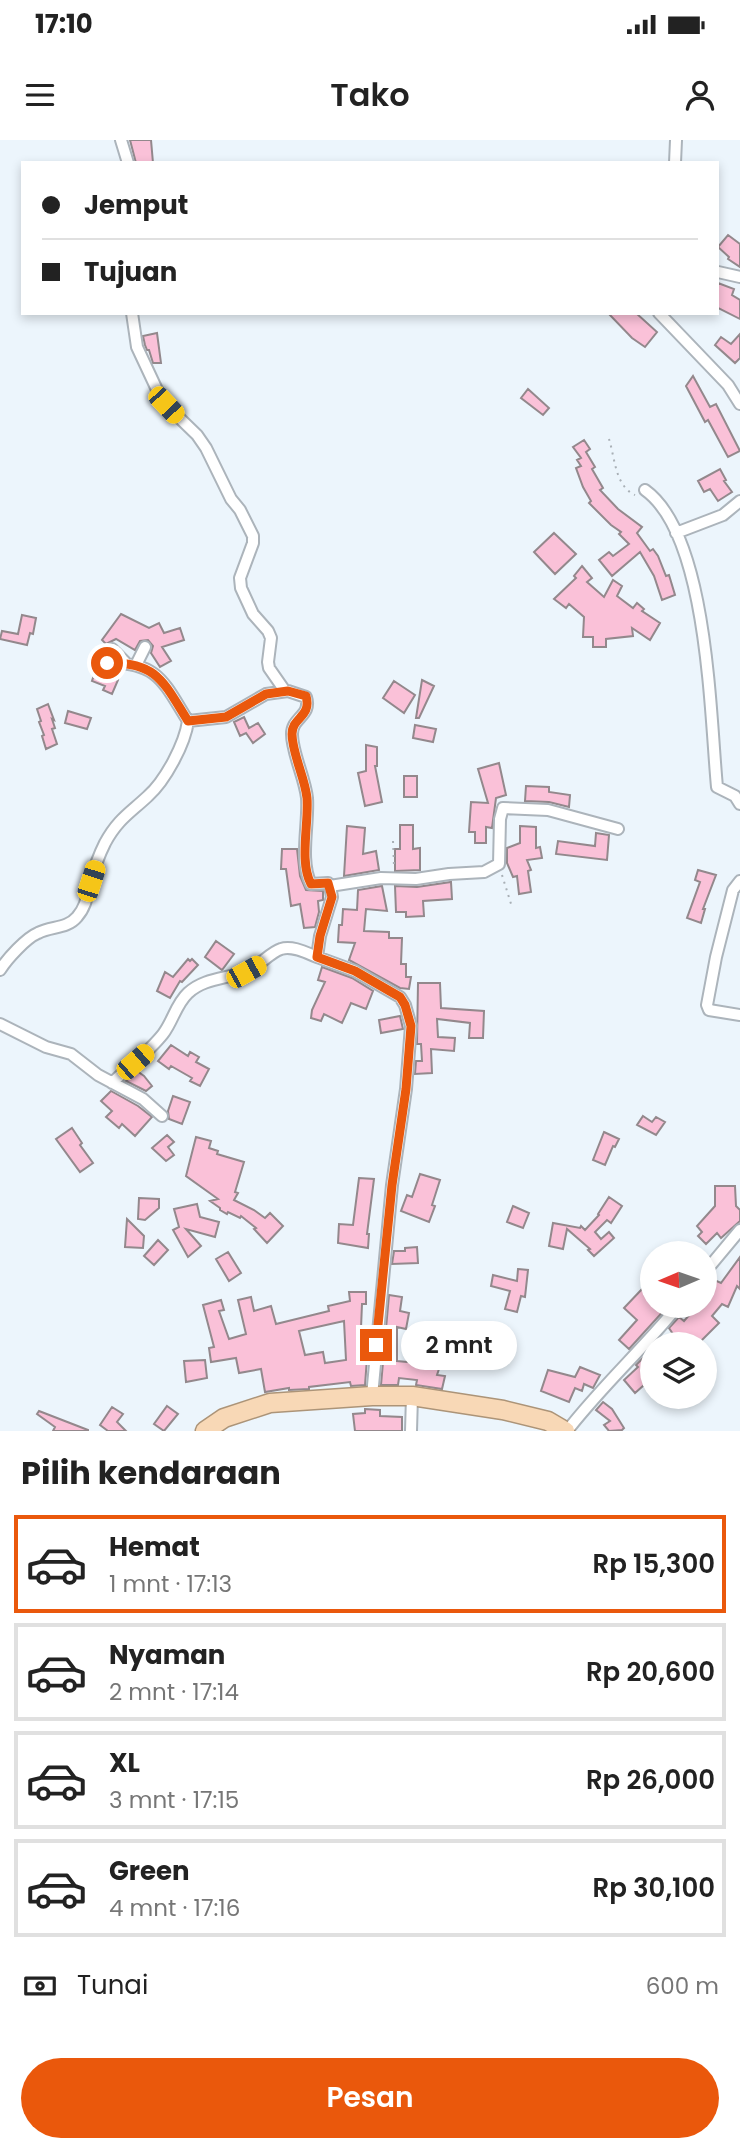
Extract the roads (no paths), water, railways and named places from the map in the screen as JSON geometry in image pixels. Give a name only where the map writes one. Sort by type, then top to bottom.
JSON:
[{"type":"highway","points":[[205,1431],[225,1418],[270,1404],[372,1396],[412,1396],[532,1416],[548,1420],[566,1431]]},
{"type":"street","points":[[121,140],[128,161]]},
{"type":"street","points":[[675,161],[676,140]]},
{"type":"street","points":[[719,272],[740,277]]},
{"type":"street","points":[[132,315],[137,347],[159,394],[206,448],[253,536],[240,578],[241,588],[253,614],[271,638],[269,668],[285,691]]},
{"type":"street","points":[[661,315],[728,385],[740,404]]},
{"type":"street","points":[[645,490],[656,499],[676,533],[687,562],[709,675],[717,787],[736,796],[740,804]]},
{"type":"street","points":[[676,533],[723,515],[740,501]]},
{"type":"street","points":[[107,663],[131,663],[145,648]]},
{"type":"street","points":[[0,970],[38,932],[65,925],[77,917],[87,901],[97,861],[111,833],[122,817],[155,789],[187,730],[185,717],[165,683],[112,649]]},
{"type":"street","points":[[185,717],[226,717],[266,694],[285,691],[306,696],[309,705],[294,723],[292,734],[307,797],[305,862],[311,884],[328,883],[330,886],[392,877],[416,879],[484,872],[499,864],[500,820],[503,808],[548,810],[618,828]]},
{"type":"street","points":[[740,881],[733,890],[707,1005],[709,1010],[740,1015]]},
{"type":"street","points":[[317,957],[320,936],[332,897],[330,886]]},
{"type":"street","points":[[112,1083],[166,1031],[187,994],[212,980],[246,972],[280,949],[290,948],[355,971],[400,997],[411,1026],[406,1089],[392,1185],[372,1396]]},
{"type":"street","points":[[0,1024],[46,1047],[71,1054],[112,1083],[143,1099],[162,1116]]},
{"type":"street","points":[[718,1256],[740,1230]]},
{"type":"street","points":[[566,1431],[589,1402],[668,1318]]},
{"type":"street","points":[[411,1431],[412,1396]]}]
